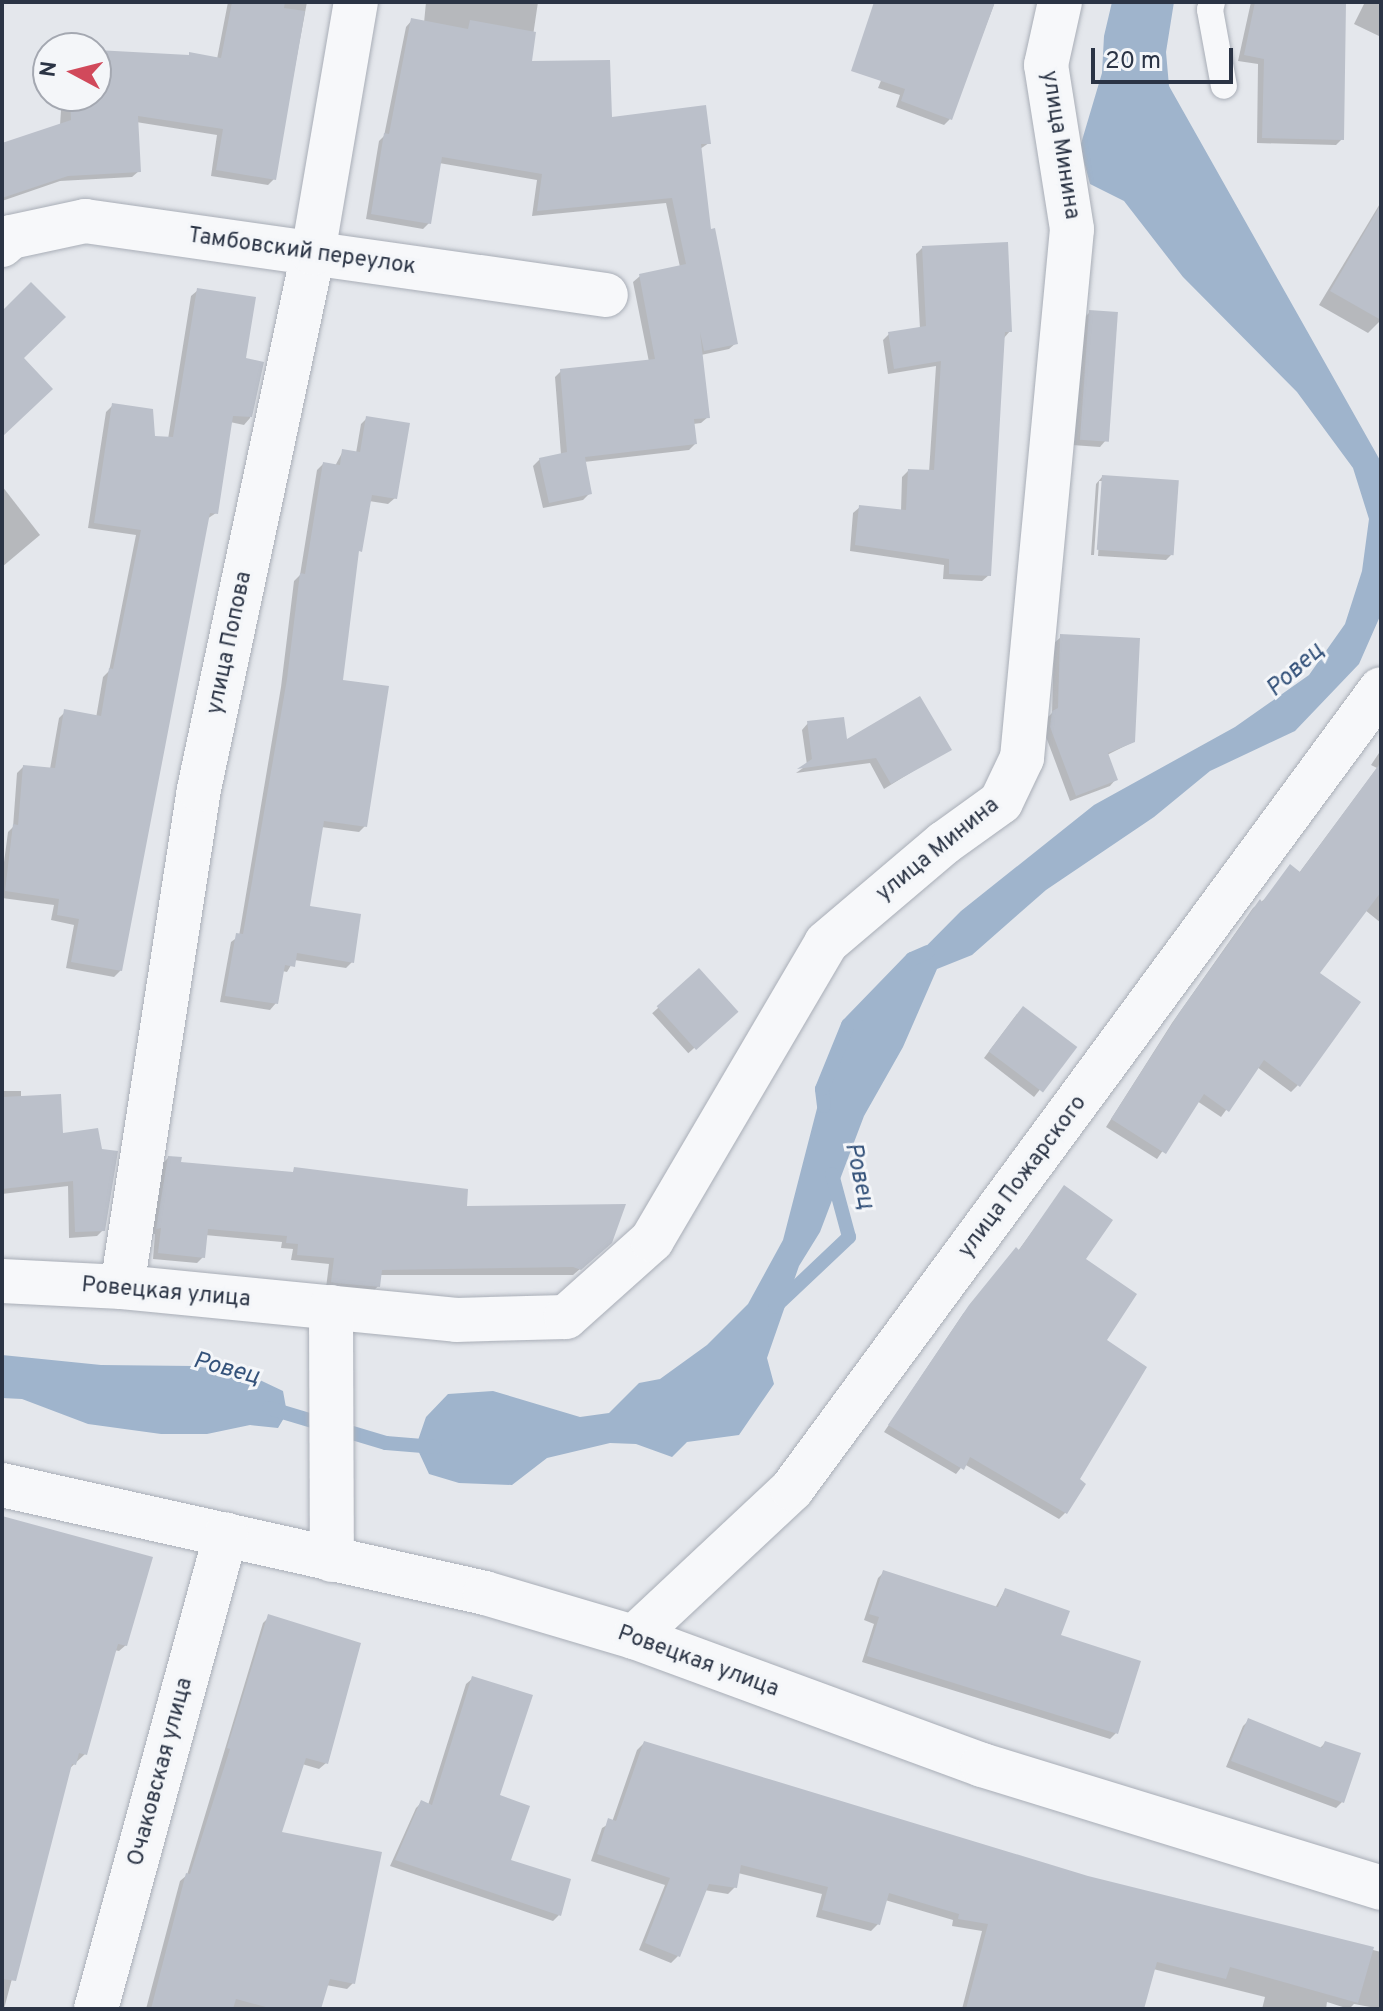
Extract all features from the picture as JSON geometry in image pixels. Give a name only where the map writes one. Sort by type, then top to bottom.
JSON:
[{"type":"street","name":"улица Попова","points":[[122,1287],[199,789],[313,253],[356,2]]},
{"type":"street","name":"улица Минина","points":[[331,1307],[456,1320],[566,1317],[652,1240],[826,943],[944,843],[1001,802],[1022,758],[1072,229],[1046,65],[1060,2]]},
{"type":"street","name":"Тамбовский переулок","points":[[2,245],[11,237],[85,221],[606,295]]},
{"type":"street","name":"улица Пожарского","points":[[634,1637],[792,1489],[1381,689]]},
{"type":"street","name":"Ровецкая улица","points":[[2,1281],[122,1287],[331,1307]]},
{"type":"street","points":[[331,1307],[332,1560]]},
{"type":"street","name":"Ровецкая улица","points":[[2,1485],[485,1593],[634,1637],[982,1765],[1381,1888]]},
{"type":"street","name":"Очаковская улица","points":[[96,2009],[226,1534]]},
{"type":"lane","points":[[1212,2],[1210,10],[1224,86]]},
{"type":"water","points":[[1112,2],[1174,2],[1166,52],[1169,86],[1381,462],[1381,614],[1359,664],[1295,731],[1210,771],[1154,817],[1046,890],[972,955],[937,969],[903,1047],[864,1116],[820,1232],[799,1266],[767,1358],[774,1384],[739,1435],[687,1442],[672,1457],[636,1444],[610,1443],[547,1458],[512,1485],[459,1483],[429,1474],[416,1446],[426,1417],[448,1394],[493,1391],[580,1417],[609,1413],[639,1383],[660,1379],[707,1345],[748,1304],[783,1240],[822,1089],[848,1025],[961,911],[1094,805],[1235,727],[1309,675],[1345,624],[1362,571],[1369,519],[1353,468],[1297,392],[1183,277],[1124,201],[1090,184],[1080,147],[1102,73],[1104,36]]},
{"type":"water","points":[[2,1355],[101,1365],[193,1366],[245,1373],[283,1391],[287,1413],[278,1428],[250,1425],[207,1434],[161,1434],[88,1424],[22,1399],[2,1398]]},
{"type":"building","points":[[232,2],[285,2],[284,8],[305,11],[276,180],[216,170],[223,129],[138,116],[141,172],[68,176],[2,198],[2,143],[71,120],[71,112],[112,112],[112,51],[189,55],[189,52],[221,58]]},
{"type":"building","points":[[874,2],[995,2],[952,120],[901,101],[905,89],[851,71]]},
{"type":"building","points":[[1255,2],[1346,2],[1344,140],[1262,138],[1264,59],[1244,55]]},
{"type":"building","points":[[411,18],[468,29],[470,20],[536,32],[532,61],[610,60],[612,117],[706,105],[711,144],[701,144],[711,229],[715,228],[738,344],[704,351],[700,332],[710,418],[694,419],[697,444],[585,457],[592,494],[549,503],[539,458],[567,452],[560,369],[655,359],[639,274],[686,264],[672,198],[537,211],[542,174],[442,157],[431,224],[371,214],[384,133],[389,134]]},
{"type":"building","points":[[1381,204],[1381,320],[1330,291]]},
{"type":"building","points":[[1008,242],[1012,332],[1005,332],[991,576],[949,574],[949,559],[855,545],[859,505],[906,510],[908,469],[934,470],[941,361],[894,369],[888,332],[926,326],[922,246]]},
{"type":"building","points":[[31,282],[66,317],[24,358],[53,389],[2,437],[2,311]]},
{"type":"building","points":[[197,288],[256,297],[246,358],[264,362],[252,417],[233,416],[218,514],[210,513],[122,971],[71,962],[79,919],[57,915],[59,899],[5,891],[13,824],[18,825],[23,765],[55,768],[64,709],[101,716],[109,668],[113,669],[141,530],[94,523],[112,403],[153,409],[155,436],[173,437]]},
{"type":"building","points":[[1089,310],[1118,312],[1109,442],[1080,440]]},
{"type":"building","points":[[366,416],[410,423],[397,499],[372,495],[362,552],[359,551],[343,680],[389,686],[367,827],[324,821],[310,906],[361,914],[354,963],[297,953],[295,967],[285,965],[278,1004],[225,996],[236,933],[243,934],[287,679],[300,573],[305,574],[323,462],[340,465],[342,449],[360,452]]},
{"type":"building","points":[[1102,475],[1179,480],[1174,555],[1097,550]]},
{"type":"building","points":[[1060,634],[1140,638],[1135,742],[1108,753],[1118,780],[1076,796],[1050,727],[1052,711],[1058,708]]},
{"type":"building","points":[[920,696],[952,750],[891,784],[876,758],[797,769],[812,759],[807,721],[844,717],[847,739]]},
{"type":"building","points":[[1381,762],[1381,892],[1320,973],[1361,1002],[1300,1087],[1264,1060],[1229,1112],[1204,1094],[1166,1154],[1111,1119],[1179,1013],[1260,899],[1262,902],[1290,864],[1300,872]]},
{"type":"building","points":[[699,968],[738,1012],[696,1050],[657,1006]]},
{"type":"building","points":[[1023,1006],[1077,1047],[1043,1092],[989,1052]]},
{"type":"building","points":[[61,1094],[63,1133],[98,1128],[102,1149],[118,1151],[105,1231],[75,1232],[73,1181],[2,1189],[2,1097]]},
{"type":"building","points":[[168,1156],[182,1157],[181,1162],[293,1172],[294,1167],[468,1189],[467,1206],[626,1204],[612,1243],[581,1270],[573,1267],[382,1270],[380,1287],[335,1283],[331,1282],[334,1258],[297,1255],[298,1244],[286,1243],[287,1236],[208,1229],[205,1258],[158,1253],[161,1228],[156,1229]]},
{"type":"building","points":[[1064,1185],[1113,1220],[1086,1259],[1137,1294],[1107,1340],[1147,1367],[1080,1479],[1086,1484],[1067,1514],[970,1457],[964,1470],[888,1425],[969,1305],[1016,1247],[1019,1250]]},
{"type":"building","points":[[2,1516],[153,1557],[127,1646],[118,1644],[87,1755],[79,1753],[76,1765],[72,1764],[16,1981],[2,1979]]},
{"type":"building","points":[[883,1570],[998,1607],[1005,1588],[1070,1611],[1061,1635],[1141,1661],[1118,1734],[867,1656],[879,1617],[869,1614]]},
{"type":"building","points":[[268,1614],[361,1643],[328,1764],[306,1758],[282,1832],[382,1852],[355,1984],[330,1979],[321,2009],[273,2009],[236,1999],[233,2009],[151,2009],[186,1873],[190,1874],[230,1749],[227,1748]]},
{"type":"building","points":[[472,1676],[533,1695],[500,1795],[530,1806],[511,1860],[571,1879],[561,1916],[395,1860],[421,1800],[432,1805]]},
{"type":"building","points":[[1248,1718],[1322,1748],[1325,1741],[1361,1753],[1344,1803],[1231,1761]]},
{"type":"building","points":[[644,1741],[1088,1876],[1374,1947],[1358,2003],[1230,1967],[1226,1979],[1157,1962],[1144,2009],[966,2009],[988,1924],[958,1919],[959,1914],[889,1893],[880,1925],[822,1910],[828,1887],[741,1865],[737,1888],[709,1884],[680,1957],[645,1943],[670,1878],[597,1854],[608,1818],[616,1821]]},
{"type":"waterway","name":"Ровец","points":[[824,1106],[822,1089],[848,1025],[912,959],[928,952]]},
{"type":"waterway","name":"Ровец","points":[[775,1307],[849,1237],[832,1174]]},
{"type":"waterway","name":"Ровец","points":[[269,1408],[386,1443],[435,1447]]}]
